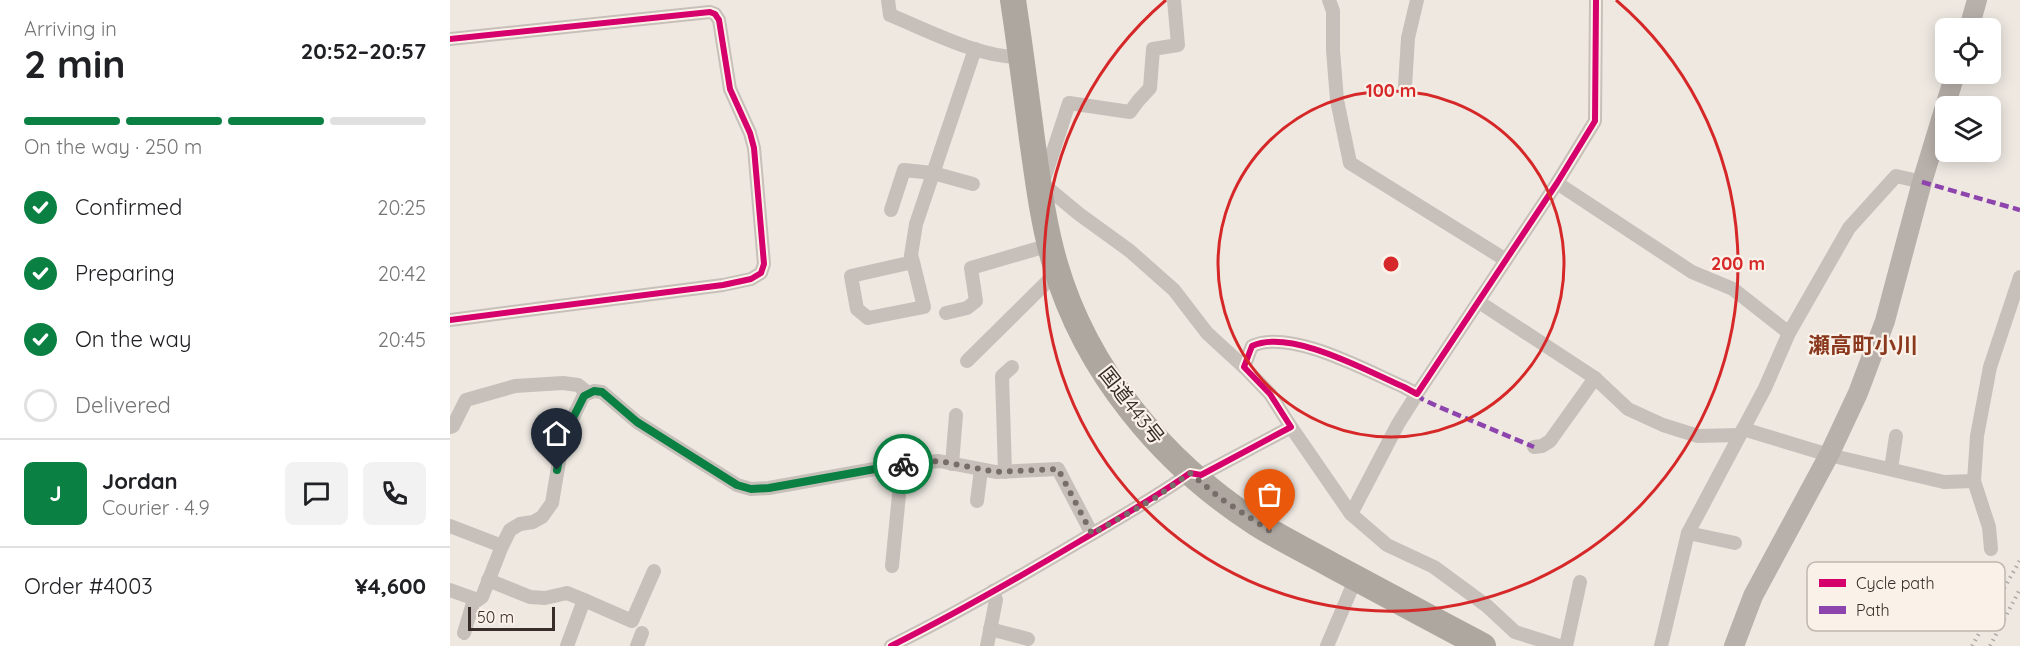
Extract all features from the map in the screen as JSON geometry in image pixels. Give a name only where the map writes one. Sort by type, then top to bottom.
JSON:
[{"type":"highway","name":"国道443号","points":[[1013,0],[1044,221],[1050,245],[1072,310],[1093,354],[1121,396],[1149,431],[1190,473],[1220,498],[1256,523],[1483,646]]},
{"type":"street","points":[[888,0],[890,15],[975,49],[1010,58],[1021,57]]},
{"type":"street","points":[[1174,0],[1178,45],[1153,49],[1150,88],[1130,112],[1069,103],[1045,176],[1038,180],[1079,214],[1130,251],[1174,290],[1207,333],[1270,394],[1352,514],[1387,544],[1434,567],[1487,606],[1515,632],[1559,646]]},
{"type":"street","points":[[1329,0],[1333,11],[1337,100],[1350,163],[1506,260]]},
{"type":"street","points":[[1406,86],[1408,38],[1417,0]]},
{"type":"street","points":[[1352,514],[1398,424],[1557,183],[1595,121],[1596,0]]},
{"type":"street","points":[[1972,18],[1977,0]]},
{"type":"street","points":[[450,39],[710,12],[715,14],[720,20],[730,88],[750,133],[754,148],[764,264],[761,273],[751,279],[723,285],[450,320]]},
{"type":"street","points":[[913,262],[850,276],[857,309],[868,318],[924,306],[912,255],[916,224],[975,49]]},
{"type":"street","points":[[1734,646],[1753,597],[1829,455],[1858,393],[1885,321],[1922,182],[1952,84]]},
{"type":"street","points":[[891,210],[904,170],[933,173],[973,184]]},
{"type":"street","points":[[1661,646],[1688,533],[1764,388],[1789,333],[1849,228],[1896,176],[1922,182]]},
{"type":"street","points":[[1557,183],[1692,272],[1733,289],[1789,333]]},
{"type":"street","points":[[946,312],[967,308],[976,301],[971,268],[1050,245]]},
{"type":"street","points":[[967,361],[1058,272]]},
{"type":"street","points":[[1990,549],[1989,527],[1974,481],[1977,436],[1990,367],[2020,277]]},
{"type":"street","points":[[1479,302],[1595,378],[1628,409],[1663,425],[1698,436],[1741,432],[1944,482],[1974,481]]},
{"type":"street","points":[[1244,367],[1252,346],[1262,341],[1286,342],[1315,349],[1418,394]]},
{"type":"street","points":[[1005,472],[1002,376],[1012,367]]},
{"type":"street","points":[[1534,447],[1550,441],[1595,378]]},
{"type":"street","points":[[450,427],[453,426],[466,400],[515,386],[562,383],[578,385],[588,393]]},
{"type":"street","points":[[464,633],[473,603],[482,597],[510,530],[542,517],[552,503],[563,438],[584,396],[594,391],[602,392],[637,422],[737,485],[751,489],[769,488],[902,464],[939,461],[996,472],[1058,469],[1092,534]]},
{"type":"street","points":[[952,464],[956,415]]},
{"type":"street","points":[[891,646],[926,629],[1155,498],[1190,473],[1201,475],[1291,427]]},
{"type":"street","points":[[1890,470],[1896,436]]},
{"type":"street","points":[[892,567],[902,464]]},
{"type":"street","points":[[977,501],[981,470]]},
{"type":"street","points":[[450,526],[502,546]]},
{"type":"street","points":[[1688,533],[1735,543]]},
{"type":"street","points":[[488,580],[530,597],[545,598],[567,593],[632,621],[654,571]]},
{"type":"street","points":[[1327,646],[1356,578]]},
{"type":"street","points":[[1566,646],[1580,582]]},
{"type":"street","points":[[450,590],[478,600]]},
{"type":"street","points":[[987,646],[996,600],[993,591]]},
{"type":"street","points":[[567,646],[584,600]]},
{"type":"street","points":[[990,629],[1028,639]]},
{"type":"railway","points":[[2005,587],[2020,560]]},
{"type":"railway","points":[[2005,618],[2020,589]]},
{"type":"railway","points":[[1972,646],[1980,631]]},
{"type":"railway","points":[[1990,646],[1998,631]]},
{"type":"marked path","points":[[1922,182],[2020,210]]},
{"type":"marked path","points":[[1417,394],[1439,407],[1534,447]]},
{"type":"cycle path","points":[[891,646],[1033,569],[1150,500],[1190,473],[1201,475],[1291,427],[1270,394],[1244,367],[1252,346],[1268,342],[1307,347],[1350,362],[1417,394],[1557,183],[1595,121],[1596,0]]},
{"type":"cycle path","points":[[450,39],[710,12],[715,14],[719,20],[730,89],[750,133],[754,148],[764,264],[761,273],[751,279],[723,285],[450,320]]},
{"type":"way so far","points":[[903,464],[939,461],[996,472],[1058,469],[1092,534],[1155,498],[1190,473],[1220,498],[1270,531]]},
{"type":"district","name":"瀬高町小川","points":[[1863,345]]},
{"type":"route","points":[[557,470],[563,438],[584,396],[594,391],[602,392],[637,422],[737,485],[751,489],[769,488],[903,464]]}]
